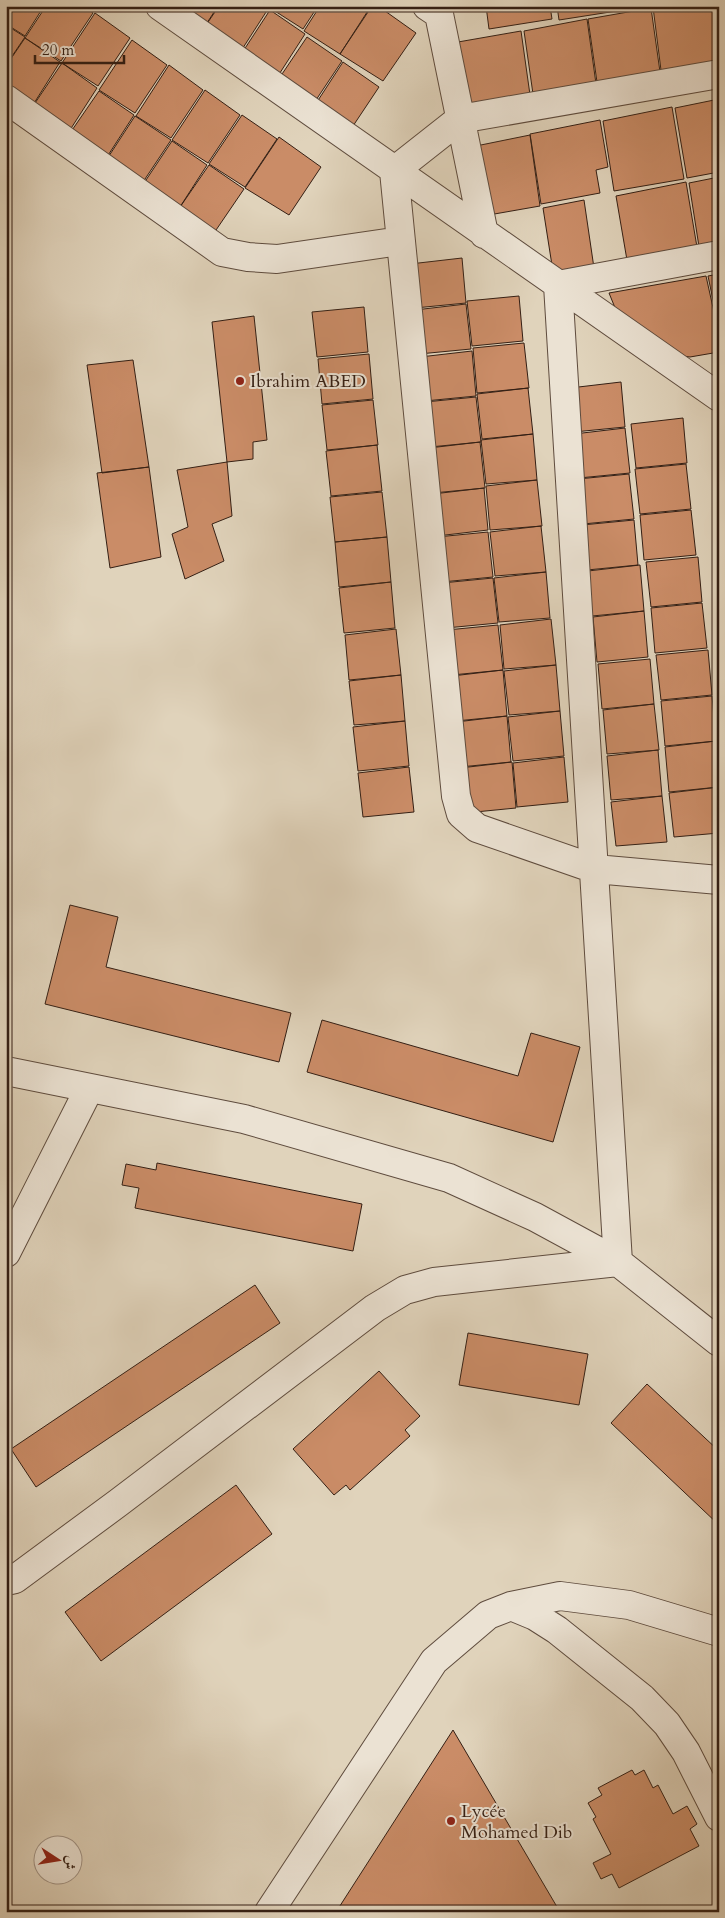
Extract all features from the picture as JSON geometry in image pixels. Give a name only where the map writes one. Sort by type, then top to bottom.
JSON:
[{"type":"street","points":[[160,6],[719,397]]},
{"type":"street","points":[[435,9],[484,234]]},
{"type":"street","points":[[394,171],[460,119],[719,74]]},
{"type":"street","points":[[6,99],[222,252],[248,257],[277,259],[400,241]]},
{"type":"street","points":[[394,171],[456,796],[461,814],[477,828],[595,868],[719,880]]},
{"type":"street","points":[[558,285],[719,255]]},
{"type":"street","points":[[558,285],[618,1262]]},
{"type":"street","points":[[6,1071],[244,1120],[449,1178],[536,1217],[618,1262],[719,1342]]},
{"type":"street","points":[[6,1253],[89,1089]]},
{"type":"street","points":[[6,1581],[14,1579],[118,1503],[375,1308],[405,1290],[434,1282],[618,1262]]},
{"type":"street","points":[[269,1912],[434,1661],[488,1615],[511,1606],[560,1596],[629,1605],[719,1632]]},
{"type":"street","points":[[511,1606],[535,1616],[557,1630],[642,1698],[667,1724],[686,1752],[719,1817]]},
{"type":"building","points":[[6,6],[44,6],[25,36],[6,24]]},
{"type":"building","points":[[46,6],[84,6],[93,13],[61,61],[25,38]]},
{"type":"building","points":[[168,6],[218,6],[203,29]]},
{"type":"building","points":[[219,6],[264,6],[268,9],[239,54],[202,31]]},
{"type":"building","points":[[267,6],[318,6],[303,29]]},
{"type":"building","points":[[320,6],[371,6],[340,54],[304,31]]},
{"type":"building","points":[[372,6],[378,6],[416,33],[383,81],[340,54]]},
{"type":"building","points":[[486,6],[550,6],[552,19],[489,29]]},
{"type":"building","points":[[557,6],[622,6],[623,10],[559,20]]},
{"type":"building","points":[[719,6],[719,69],[662,78],[653,7]]},
{"type":"building","points":[[651,8],[661,79],[598,89],[588,19]]},
{"type":"building","points":[[270,10],[305,34],[276,79],[240,56]]},
{"type":"building","points":[[95,13],[130,38],[98,86],[62,63]]},
{"type":"building","points":[[587,19],[597,91],[534,101],[524,31]]},
{"type":"building","points":[[6,25],[25,37],[6,65]]},
{"type":"building","points":[[521,31],[531,102],[467,112],[458,42]]},
{"type":"building","points":[[307,37],[342,61],[312,106],[276,83]]},
{"type":"building","points":[[25,38],[60,62],[31,108],[6,92],[6,66]]},
{"type":"building","points":[[132,40],[167,65],[135,113],[99,90]]},
{"type":"building","points":[[343,62],[379,87],[349,132],[313,108]]},
{"type":"building","points":[[62,63],[97,88],[68,133],[31,109]]},
{"type":"building","points":[[169,65],[203,90],[171,138],[136,116]]},
{"type":"building","points":[[205,90],[240,115],[208,163],[172,140]]},
{"type":"building","points":[[99,91],[134,115],[105,160],[68,136]]},
{"type":"building","points":[[719,99],[719,172],[687,178],[675,108]]},
{"type":"building","points":[[672,107],[684,179],[614,191],[603,121]]},
{"type":"building","points":[[242,115],[277,139],[245,187],[209,164]]},
{"type":"building","points":[[135,116],[171,140],[141,185],[105,162]]},
{"type":"building","points":[[600,120],[608,167],[596,170],[600,193],[541,204],[530,134]]},
{"type":"building","points":[[530,135],[540,206],[483,216],[471,147]]},
{"type":"building","points":[[279,137],[321,167],[289,215],[245,188]]},
{"type":"building","points":[[172,141],[207,165],[178,210],[142,186]]},
{"type":"building","points":[[209,165],[244,189],[214,233],[178,210]]},
{"type":"building","points":[[719,177],[719,249],[700,253],[689,183]]},
{"type":"building","points":[[686,182],[698,253],[628,266],[616,196]]},
{"type":"building","points":[[584,200],[594,268],[554,278],[543,208]]},
{"type":"building","points":[[462,258],[466,303],[415,308],[410,264]]},
{"type":"building","points":[[719,274],[719,329],[708,276]]},
{"type":"building","points":[[706,276],[719,335],[719,352],[690,357],[673,355],[620,320],[609,293]]},
{"type":"building","points":[[519,296],[523,341],[472,346],[467,301]]},
{"type":"building","points":[[466,304],[471,349],[419,354],[415,310]]},
{"type":"building","points":[[364,307],[368,352],[317,357],[312,312]]},
{"type":"building","name":"Ibrahim ABED","points":[[254,316],[267,440],[253,442],[253,459],[227,462],[212,322]]},
{"type":"building","points":[[524,343],[529,388],[477,393],[473,348]]},
{"type":"building","points":[[472,351],[476,396],[425,401],[420,357]]},
{"type":"building","points":[[369,354],[373,399],[322,404],[318,359]]},
{"type":"building","points":[[133,360],[149,467],[102,473],[87,365]]},
{"type":"building","points":[[621,382],[625,427],[574,432],[570,388]]},
{"type":"building","points":[[528,388],[533,434],[482,439],[477,394]]},
{"type":"building","points":[[476,397],[481,442],[430,447],[425,402]]},
{"type":"building","points":[[373,400],[378,445],[327,450],[322,405]]},
{"type":"building","points":[[683,418],[687,463],[636,468],[631,424]]},
{"type":"building","points":[[625,428],[630,473],[579,478],[574,434]]},
{"type":"building","points":[[533,434],[537,480],[486,484],[481,440]]},
{"type":"building","points":[[480,442],[485,488],[433,493],[429,448]]},
{"type":"building","points":[[377,445],[382,491],[331,496],[326,451]]},
{"type":"building","points":[[227,462],[232,516],[212,524],[224,561],[185,579],[172,534],[188,527],[177,470]]},
{"type":"building","points":[[686,464],[691,509],[640,514],[635,469]]},
{"type":"building","points":[[149,467],[161,557],[110,568],[97,473]]},
{"type":"building","points":[[629,474],[634,519],[583,524],[578,479]]},
{"type":"building","points":[[537,480],[542,526],[490,530],[486,486]]},
{"type":"building","points":[[484,488],[488,530],[437,536],[433,494]]},
{"type":"building","points":[[382,492],[387,537],[335,542],[330,497]]},
{"type":"building","points":[[691,510],[696,555],[644,560],[640,515]]},
{"type":"building","points":[[634,520],[638,565],[587,570],[582,525]]},
{"type":"building","points":[[541,526],[546,572],[495,576],[490,532]]},
{"type":"building","points":[[488,532],[493,577],[442,582],[437,537]]},
{"type":"building","points":[[387,537],[391,582],[339,587],[335,542]]},
{"type":"building","points":[[698,557],[702,602],[651,607],[646,562]]},
{"type":"building","points":[[640,565],[644,611],[592,616],[588,571]]},
{"type":"building","points":[[546,572],[550,618],[499,622],[494,578]]},
{"type":"building","points":[[493,578],[498,623],[446,628],[442,583]]},
{"type":"building","points":[[391,582],[395,628],[344,633],[339,588]]},
{"type":"building","points":[[702,603],[707,648],[655,653],[651,608]]},
{"type":"building","points":[[644,611],[648,657],[597,662],[593,617]]},
{"type":"building","points":[[551,619],[556,665],[504,669],[500,625]]},
{"type":"building","points":[[498,625],[503,670],[452,675],[447,630]]},
{"type":"building","points":[[396,629],[401,675],[349,680],[345,635]]},
{"type":"building","points":[[708,650],[712,695],[661,700],[656,655]]},
{"type":"building","points":[[650,659],[654,704],[602,709],[598,664]]},
{"type":"building","points":[[556,665],[560,711],[509,715],[504,671]]},
{"type":"building","points":[[503,670],[507,716],[456,721],[452,676]]},
{"type":"building","points":[[401,675],[405,721],[354,725],[349,681]]},
{"type":"building","points":[[712,696],[716,741],[665,746],[661,701]]},
{"type":"building","points":[[654,704],[659,750],[607,754],[603,710]]},
{"type":"building","points":[[560,711],[564,756],[513,761],[508,717]]},
{"type":"building","points":[[507,716],[511,762],[460,767],[456,722]]},
{"type":"building","points":[[405,721],[409,766],[358,771],[353,727]]},
{"type":"building","points":[[716,741],[719,787],[669,792],[665,747]]},
{"type":"building","points":[[658,750],[662,796],[611,800],[607,756]]},
{"type":"building","points":[[564,757],[568,802],[517,807],[513,763]]},
{"type":"building","points":[[512,762],[516,808],[465,813],[460,768]]},
{"type":"building","points":[[409,767],[414,812],[363,817],[358,773]]},
{"type":"building","points":[[719,787],[719,833],[674,837],[669,793]]},
{"type":"building","points":[[662,796],[667,842],[616,846],[611,802]]},
{"type":"building","points":[[70,905],[118,917],[106,967],[291,1013],[279,1062],[45,1004]]},
{"type":"building","points":[[322,1020],[518,1076],[531,1033],[580,1047],[553,1142],[307,1072]]},
{"type":"building","points":[[157,1163],[362,1204],[353,1251],[135,1208],[139,1188],[122,1185],[126,1164],[156,1170]]},
{"type":"building","points":[[255,1285],[280,1323],[36,1487],[11,1449]]},
{"type":"building","points":[[468,1333],[588,1354],[579,1405],[459,1385]]},
{"type":"building","points":[[379,1371],[420,1416],[405,1430],[410,1436],[350,1490],[346,1485],[334,1495],[293,1449]]},
{"type":"building","points":[[647,1384],[719,1451],[719,1525],[611,1423]]},
{"type":"building","points":[[236,1485],[272,1534],[101,1661],[65,1612]]},
{"type":"building","name":"Lycée Mohamed Dib","points":[[453,1730],[560,1912],[336,1912]]},
{"type":"building","points":[[632,1770],[635,1775],[644,1770],[653,1788],[658,1785],[673,1814],[687,1806],[697,1824],[690,1829],[699,1846],[619,1888],[612,1874],[601,1879],[593,1863],[611,1854],[593,1819],[596,1817],[588,1803],[602,1795],[598,1788]]},
{"type":"place","name":"Ibrahim ABED","points":[[240,381]]},
{"type":"place","name":"Lycée Mohamed Dib","points":[[451,1821]]}]
